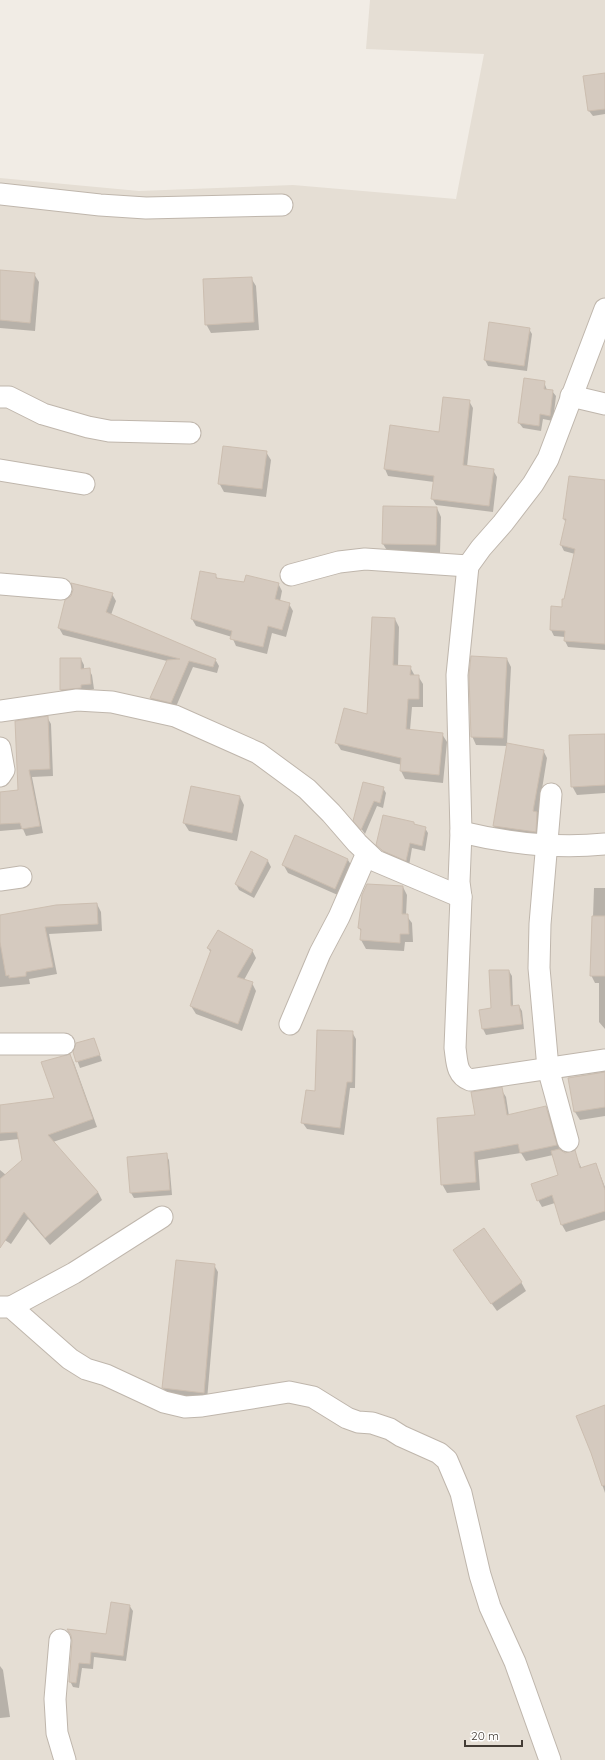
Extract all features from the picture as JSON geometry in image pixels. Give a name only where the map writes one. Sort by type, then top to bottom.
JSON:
[{"type":"street","points":[[0,194],[100,205],[146,208],[282,205]]},
{"type":"street","points":[[605,309],[548,459],[532,484],[503,523],[481,548],[468,566],[457,675],[461,832],[459,882],[461,897],[455,1048],[459,1071],[462,1077],[470,1080],[605,1060]]},
{"type":"street","points":[[571,396],[605,404]]},
{"type":"street","points":[[0,397],[9,397],[44,414],[88,427],[109,431],[190,433]]},
{"type":"street","points":[[0,470],[84,484]]},
{"type":"street","points":[[291,575],[339,562],[359,560],[468,566]]},
{"type":"street","points":[[0,584],[61,589]]},
{"type":"street","points":[[0,711],[78,700],[112,702],[175,716],[258,753],[306,789],[376,861],[461,897]]},
{"type":"street","points":[[0,748],[4,770],[0,776]]},
{"type":"street","points":[[551,794],[540,924],[539,968],[548,1068],[568,1141]]},
{"type":"street","points":[[461,832],[507,841],[580,847],[605,844]]},
{"type":"street","points":[[290,1024],[320,953],[340,918],[367,853]]},
{"type":"street","points":[[0,880],[21,877]]},
{"type":"street","points":[[0,1044],[64,1044]]},
{"type":"street","points":[[162,1217],[74,1273],[6,1307],[70,1359],[86,1368],[106,1375],[164,1402],[185,1407],[202,1406],[289,1392],[301,1394],[312,1397],[358,1422],[372,1423],[390,1429],[401,1436],[439,1453],[447,1460],[460,1494],[480,1575],[490,1607],[515,1662],[550,1760]]},
{"type":"street","points":[[60,1640],[55,1699],[57,1733],[65,1760]]},
{"type":"shaded area","points":[[370,0],[605,0],[605,1760],[0,1760],[0,178],[139,191],[293,185],[456,199],[484,54],[366,49]]},
{"type":"building","points":[[605,73],[605,109],[588,111],[583,76]]},
{"type":"building","points":[[0,270],[35,273],[30,323],[0,320]]},
{"type":"building","points":[[252,277],[254,322],[205,325],[203,279]]},
{"type":"building","points":[[489,322],[530,328],[524,366],[484,360]]},
{"type":"building","points":[[524,378],[545,381],[544,389],[553,390],[550,416],[540,414],[539,426],[518,423]]},
{"type":"building","points":[[443,397],[470,400],[463,465],[494,469],[489,506],[431,499],[434,476],[384,469],[390,425],[439,432]]},
{"type":"building","points":[[223,446],[267,451],[262,489],[218,484]]},
{"type":"building","points":[[569,476],[605,480],[605,644],[564,641],[565,631],[550,630],[551,606],[562,607],[562,599],[564,599],[575,549],[560,545],[566,519],[563,519]]},
{"type":"building","points":[[383,506],[437,507],[436,545],[382,544]]},
{"type":"building","points":[[200,571],[216,574],[216,578],[244,582],[246,575],[279,583],[275,599],[290,603],[282,630],[268,626],[263,647],[230,639],[232,631],[191,619]]},
{"type":"building","points":[[71,583],[113,593],[106,612],[216,659],[213,667],[189,661],[171,703],[150,698],[167,660],[180,659],[58,628],[65,600],[71,596],[73,590]]},
{"type":"building","points":[[372,617],[395,618],[393,665],[411,666],[410,675],[419,675],[419,699],[408,699],[406,729],[443,733],[439,775],[400,771],[401,758],[335,743],[344,708],[367,714]]},
{"type":"building","points":[[471,656],[507,658],[503,738],[471,737],[469,675]]},
{"type":"building","points":[[60,658],[81,658],[81,669],[90,668],[91,684],[81,685],[81,688],[60,690]]},
{"type":"building","points":[[48,716],[50,769],[29,770],[40,826],[22,829],[20,823],[0,824],[0,792],[18,790],[15,721]]},
{"type":"building","points":[[605,734],[605,785],[571,787],[569,735]]},
{"type":"building","points":[[507,743],[544,750],[533,811],[537,812],[536,832],[493,826]]},
{"type":"building","points":[[363,782],[384,787],[380,803],[374,801],[361,830],[353,821]]},
{"type":"building","points":[[191,786],[240,796],[232,833],[183,823]]},
{"type":"building","points":[[383,815],[414,822],[414,824],[426,827],[422,846],[410,843],[406,861],[383,851],[376,845]]},
{"type":"building","points":[[295,835],[348,859],[335,889],[282,865]]},
{"type":"building","points":[[251,851],[268,860],[251,893],[235,884]]},
{"type":"building","points":[[367,884],[403,886],[402,914],[408,914],[409,934],[400,934],[400,943],[360,940],[361,929],[358,928],[362,895]]},
{"type":"building","points":[[97,903],[98,924],[45,927],[53,967],[26,972],[26,976],[9,978],[9,975],[6,976],[0,942],[0,915],[56,905]]},
{"type":"building","points":[[592,916],[605,916],[605,976],[590,976]]},
{"type":"building","points":[[218,930],[253,950],[237,977],[253,982],[238,1024],[190,1006],[211,950],[207,948]]},
{"type":"building","points":[[489,970],[509,970],[511,1006],[519,1005],[522,1024],[482,1029],[479,1010],[491,1008]]},
{"type":"building","points":[[317,1030],[353,1031],[352,1082],[347,1082],[340,1128],[301,1123],[306,1090],[315,1091]]},
{"type":"building","points":[[94,1038],[100,1055],[76,1062],[73,1052],[76,1043]]},
{"type":"building","points":[[70,1054],[93,1119],[48,1135],[98,1192],[45,1238],[24,1212],[0,1248],[0,1179],[22,1160],[17,1132],[0,1133],[0,1105],[54,1098],[41,1062]]},
{"type":"building","points":[[605,1072],[605,1107],[574,1112],[568,1078]]},
{"type":"building","points":[[502,1087],[507,1115],[546,1106],[557,1145],[520,1153],[518,1144],[474,1152],[476,1182],[441,1185],[437,1118],[475,1115],[471,1092]]},
{"type":"building","points":[[559,1149],[565,1153],[575,1150],[580,1168],[596,1163],[605,1190],[605,1211],[561,1225],[552,1195],[537,1201],[531,1184],[558,1175],[551,1151]]},
{"type":"building","points":[[167,1153],[170,1190],[130,1193],[127,1157]]},
{"type":"building","points":[[484,1228],[522,1282],[491,1304],[453,1250]]},
{"type":"building","points":[[176,1260],[215,1264],[204,1393],[162,1388]]},
{"type":"building","points":[[605,1405],[605,1485],[602,1486],[576,1416]]},
{"type":"building","points":[[111,1602],[130,1605],[123,1656],[91,1652],[90,1664],[79,1663],[76,1683],[69,1682],[72,1641],[71,1635],[67,1629],[106,1634]]}]
